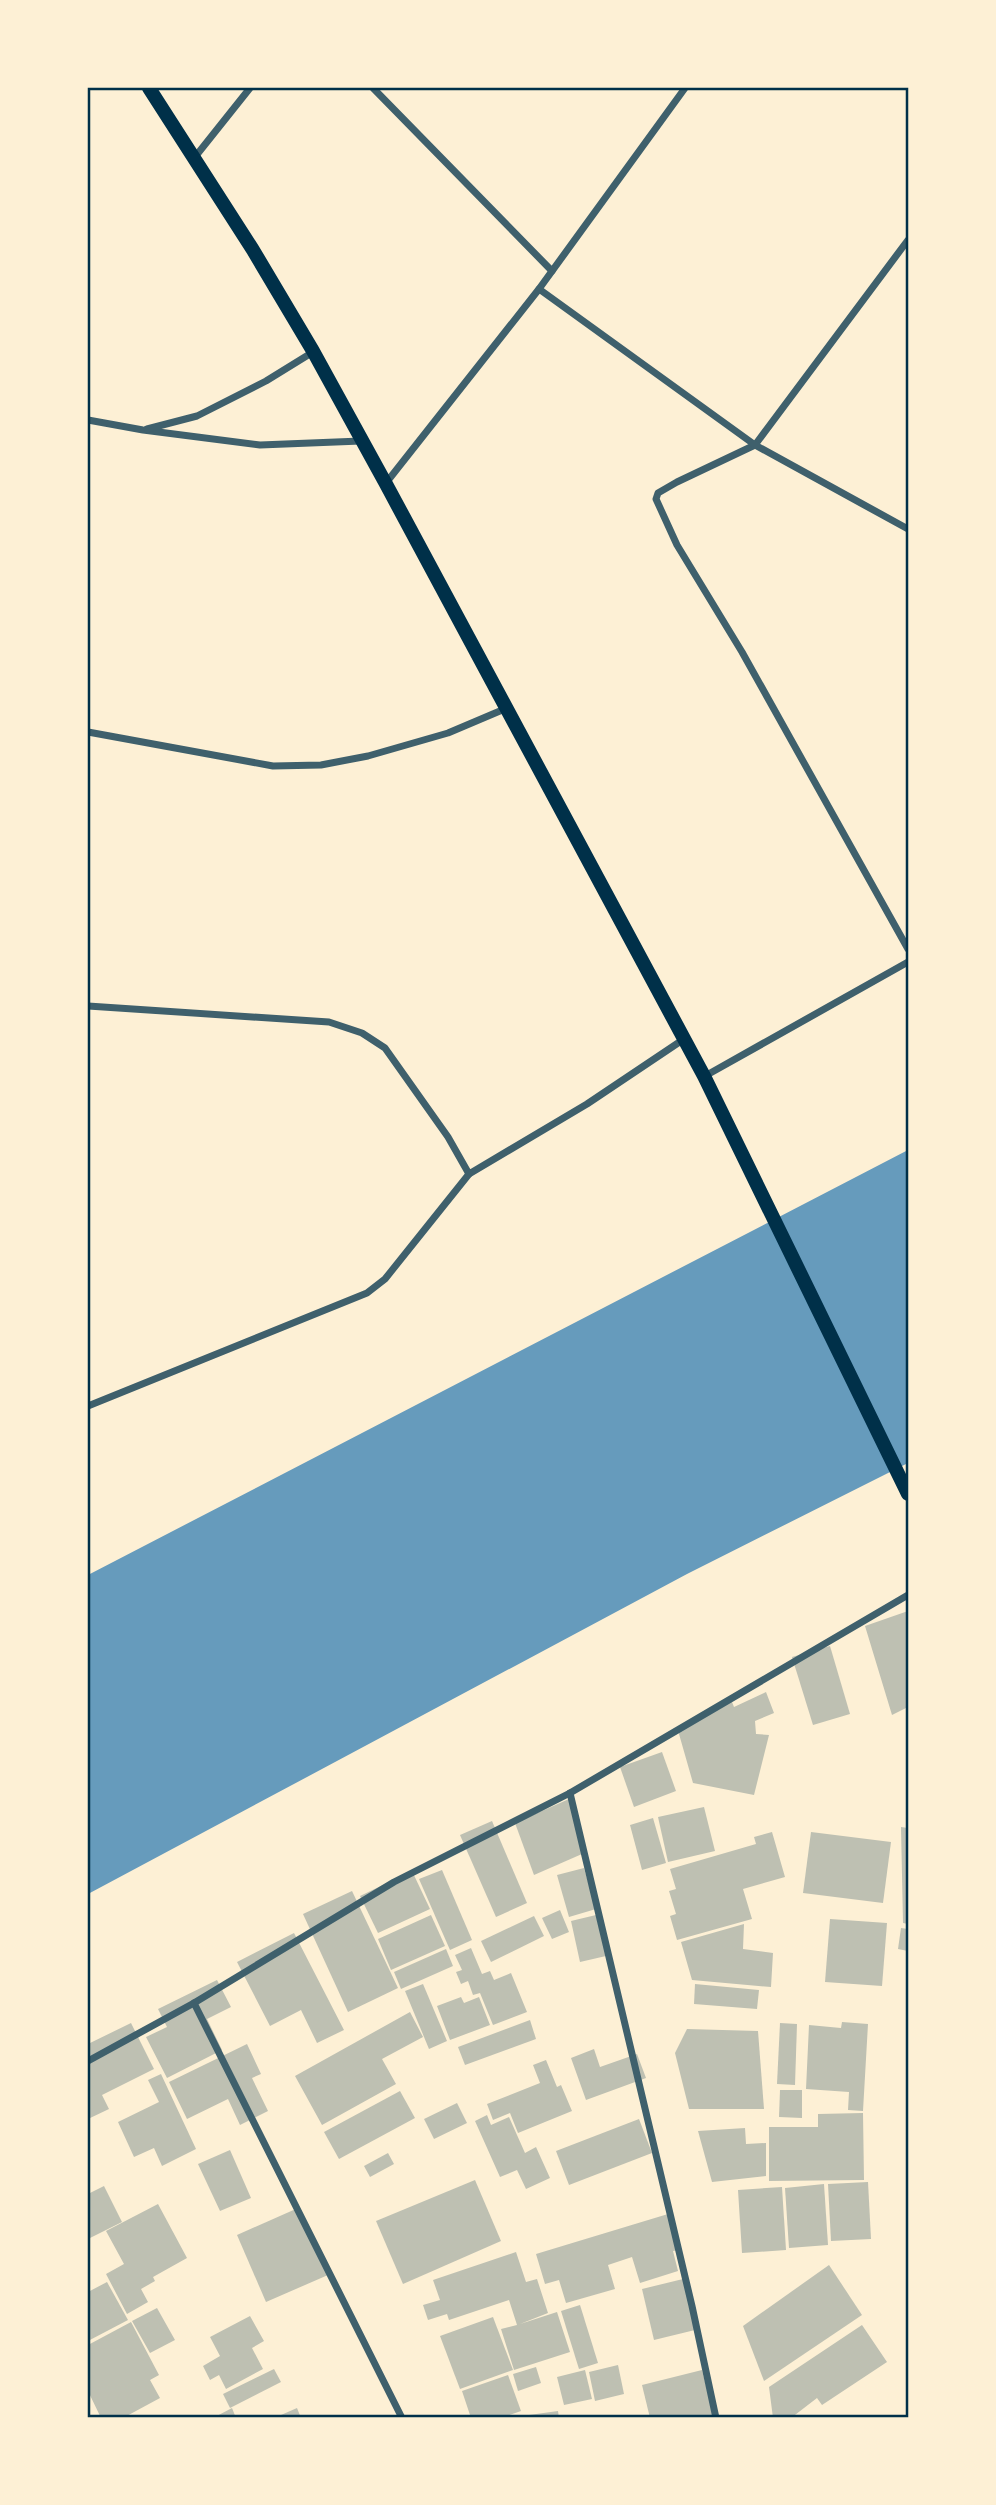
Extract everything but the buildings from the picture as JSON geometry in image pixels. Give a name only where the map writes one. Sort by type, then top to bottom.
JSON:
[{"type":"main road","points":[[149,88],[313,351],[507,708],[704,1076],[908,1494]]},
{"type":"street","points":[[194,158],[250,88]]},
{"type":"street","points":[[373,88],[552,271]]},
{"type":"street","points":[[386,484],[539,289],[685,88]]},
{"type":"street","points":[[908,240],[755,445],[677,482],[658,493],[656,499],[677,545],[742,652],[908,949]]},
{"type":"street","points":[[539,289],[755,445],[908,529]]},
{"type":"street","points":[[143,430],[197,416],[266,381],[313,351]]},
{"type":"street","points":[[88,421],[260,445],[362,440]]},
{"type":"street","points":[[88,732],[272,766],[321,765],[368,756],[448,733],[507,708]]},
{"type":"street","points":[[704,1076],[908,962]]},
{"type":"street","points":[[88,1006],[329,1022],[362,1033],[385,1048],[403,1070],[469,1174]]},
{"type":"street","points":[[88,1406],[367,1293],[385,1279],[469,1174],[587,1104],[684,1039]]},
{"type":"street","points":[[88,2061],[194,2003],[394,1882],[570,1793],[908,1595]]},
{"type":"street","points":[[570,1793],[716,2417]]},
{"type":"street","points":[[194,2003],[402,2417]]},
{"type":"water","points":[[908,1150],[908,1463],[687,1574],[88,1894],[88,1575]]}]
